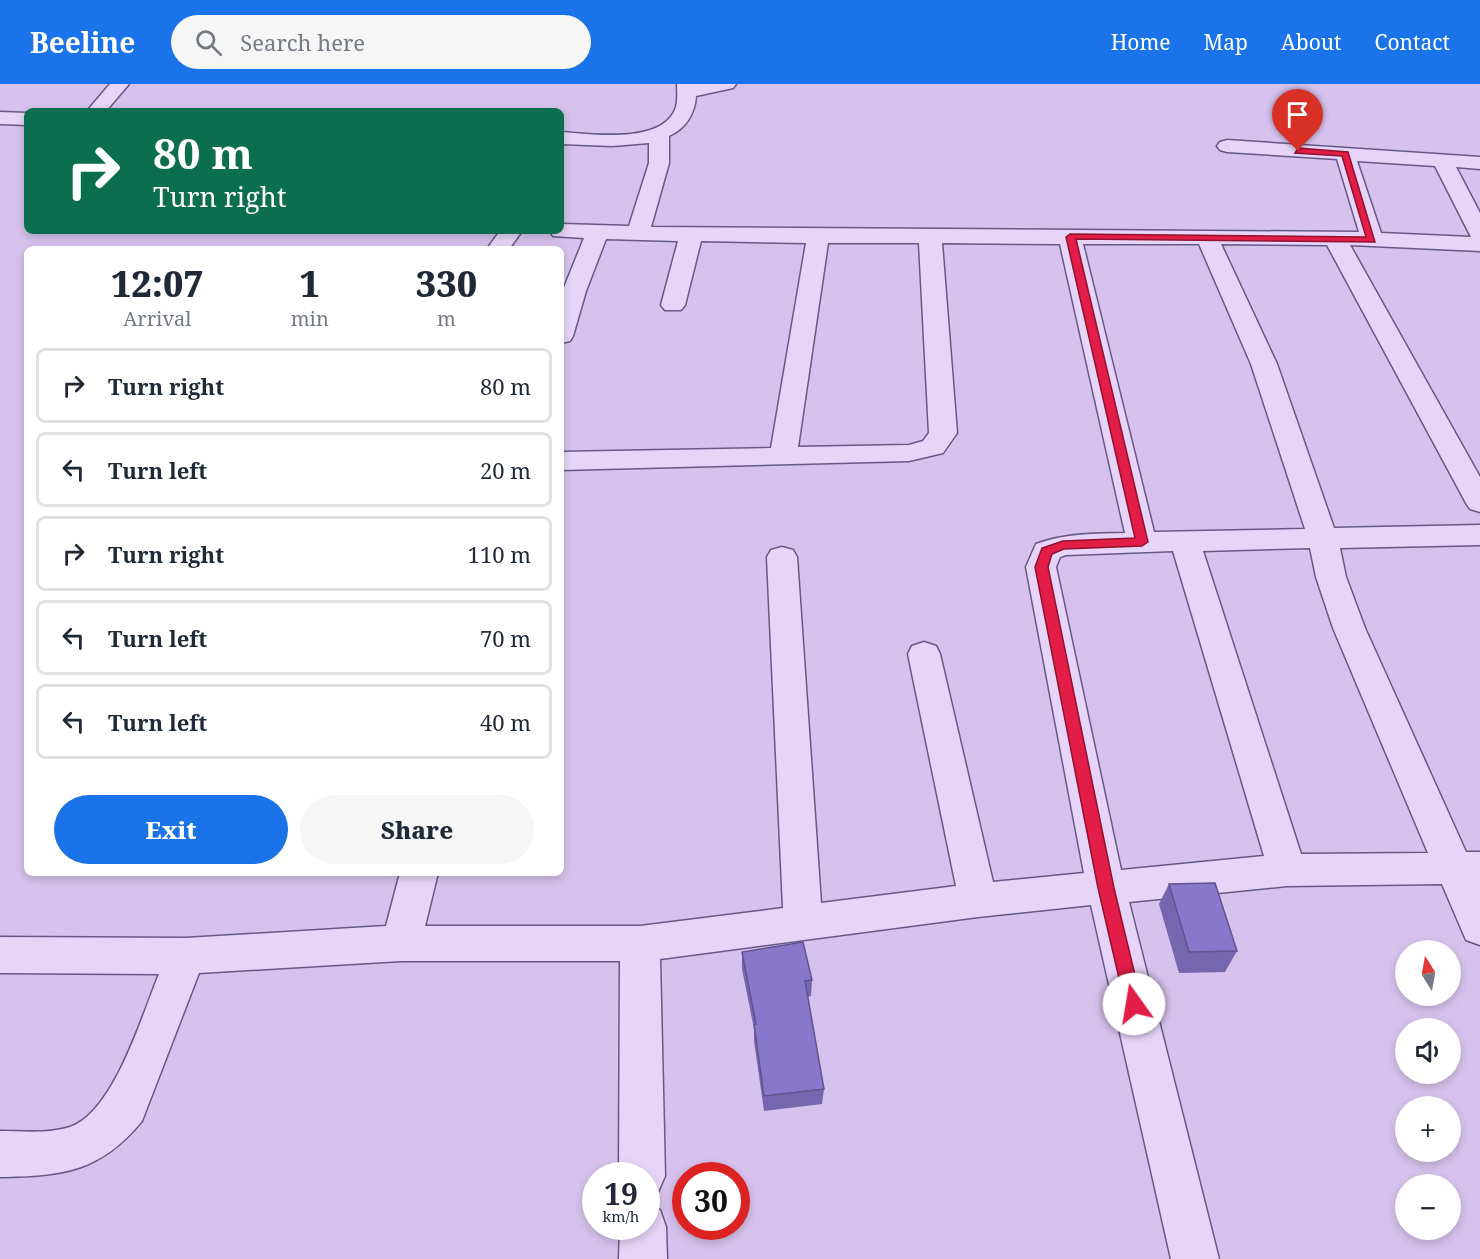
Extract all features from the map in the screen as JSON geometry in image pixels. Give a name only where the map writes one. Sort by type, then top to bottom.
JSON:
[{"type":"street","points":[[99,108],[120,84]]},
{"type":"street","points":[[564,138],[637,139],[659,135],[675,126],[685,108],[686,88],[727,84]]},
{"type":"street","points":[[0,118],[24,119]]},
{"type":"street","points":[[638,233],[659,163],[659,135]]},
{"type":"street","points":[[1227,146],[1480,163]]},
{"type":"street","points":[[1345,154],[1372,240]]},
{"type":"street","points":[[1443,161],[1475,240],[1480,270]]},
{"type":"street","points":[[564,231],[818,237],[1475,240]]},
{"type":"street","points":[[564,326],[574,291],[598,232]]},
{"type":"street","points":[[500,246],[510,234]]},
{"type":"street","points":[[673,305],[691,235]]},
{"type":"street","points":[[564,461],[909,453],[933,447],[943,433],[930,236]]},
{"type":"street","points":[[783,457],[818,237]]},
{"type":"street","points":[[1070,237],[1142,542]]},
{"type":"street","points":[[1207,238],[1264,364],[1323,540],[1331,577],[1349,628],[1466,868],[1480,928]]},
{"type":"street","points":[[1335,238],[1480,503]]},
{"type":"street","points":[[1195,1259],[1106,888],[1041,567],[1047,551],[1063,545],[1142,542],[1480,535]]},
{"type":"street","points":[[1185,542],[1287,870]]},
{"type":"street","points":[[782,557],[802,924]]},
{"type":"street","points":[[924,654],[978,900]]},
{"type":"street","points":[[0,955],[186,956],[401,943],[640,944],[978,900],[1287,870],[1466,868]]},
{"type":"street","points":[[401,943],[418,876]]},
{"type":"street","points":[[640,944],[642,1162]]},
{"type":"street","points":[[0,1154],[53,1153],[91,1143],[111,1125],[126,1106],[186,956]]},
{"type":"street","points":[[643,1240],[643,1259]]},
{"type":"building","points":[[1215,883],[1237,951],[1189,952],[1169,884]]},
{"type":"building","points":[[803,942],[812,980],[805,981],[824,1089],[764,1096],[754,1025],[756,1024],[742,952]]},
{"type":"route","points":[[1134,1004],[1106,888],[1041,567],[1047,551],[1063,545],[1142,542],[1070,237],[1372,240],[1345,154],[1298,151]]}]
